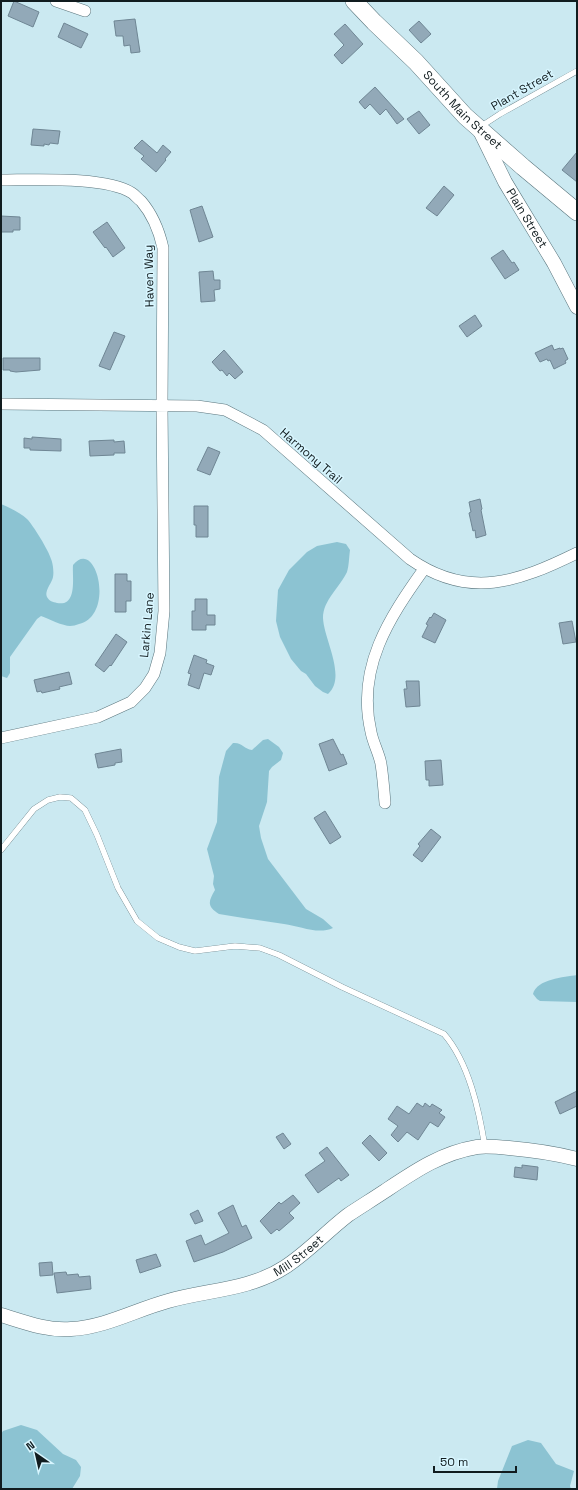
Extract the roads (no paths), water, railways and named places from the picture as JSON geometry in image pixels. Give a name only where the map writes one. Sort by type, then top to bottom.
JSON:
[{"type":"main road","name":"South Main Street","points":[[354,1],[416,62],[465,116],[522,167],[577,212]]},
{"type":"street","points":[[56,1],[85,11]]},
{"type":"street","name":"Plain Street","points":[[478,128],[505,182],[554,263],[577,307]]},
{"type":"street","name":"Haven Way","points":[[1,180],[80,181],[113,185],[132,193],[149,211],[158,228],[164,248],[162,406]]},
{"type":"street","name":"Harmony Trail","points":[[1,404],[197,406],[225,410],[263,430],[389,541],[424,569],[466,583],[484,584],[504,582],[577,553]]},
{"type":"street","name":"Larkin Lane","points":[[1,738],[98,717],[130,702],[145,688],[154,674],[160,654],[164,611],[162,406]]},
{"type":"street","points":[[385,803],[381,762],[371,732],[367,703],[370,668],[379,643],[400,603],[424,569]]},
{"type":"street","name":"Mill Street","points":[[1,1315],[57,1330],[88,1327],[127,1316],[167,1301],[256,1281],[283,1268],[299,1257],[347,1216],[426,1164],[443,1156],[478,1147],[485,1147],[527,1149],[577,1159]]},
{"type":"lane","name":"Plant Street","points":[[478,128],[577,71]]},
{"type":"lane","points":[[1,850],[34,810],[48,800],[60,796],[71,798],[85,810],[97,835],[118,888],[137,921],[158,938],[179,947],[195,951],[235,946],[260,948],[279,955],[342,987],[444,1034],[452,1043],[470,1083],[481,1122],[485,1147]]}]
